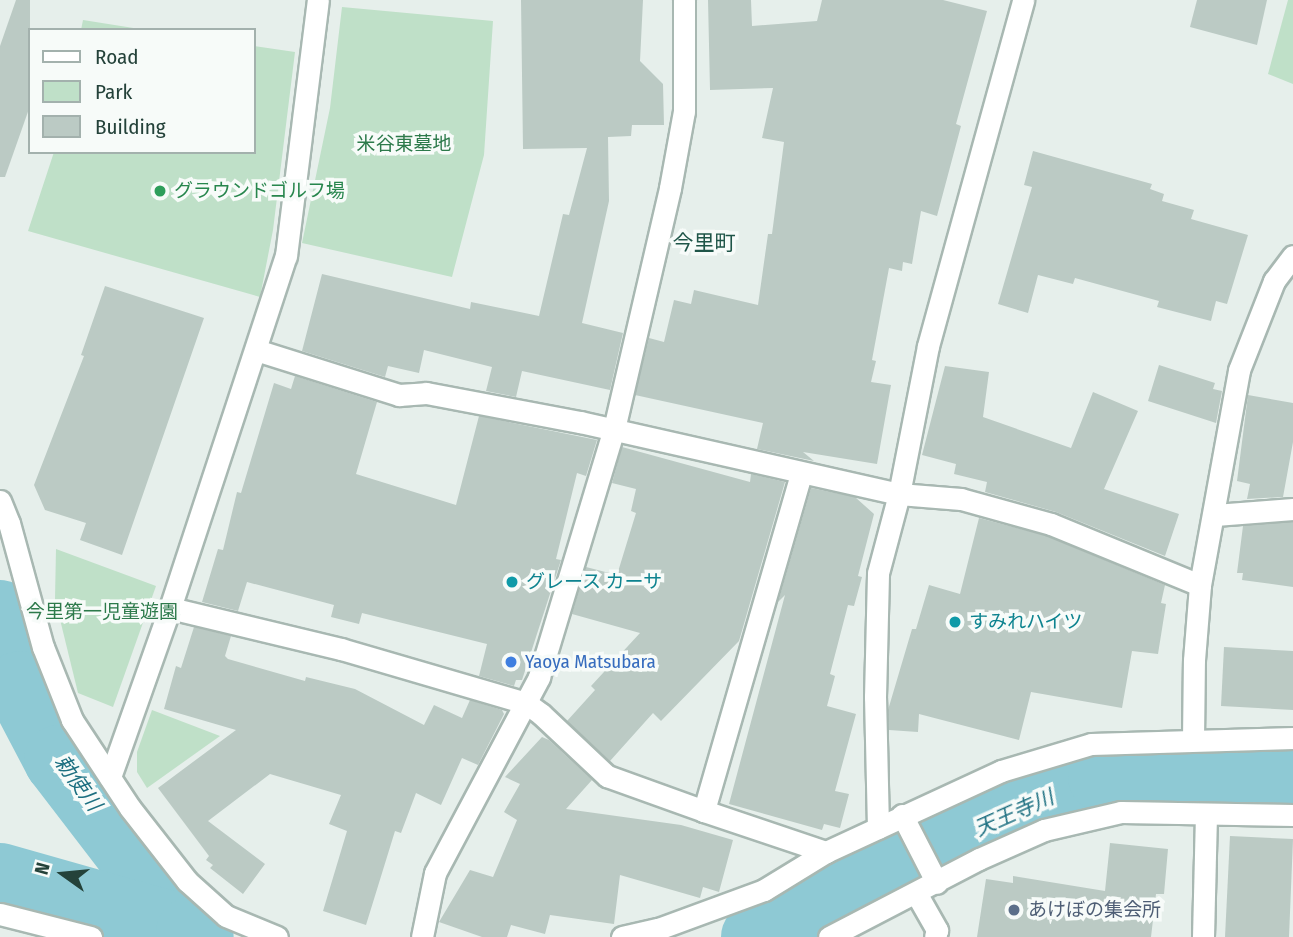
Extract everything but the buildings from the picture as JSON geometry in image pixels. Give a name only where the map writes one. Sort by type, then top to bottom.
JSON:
[{"type":"street","points":[[110,777],[170,608],[286,256],[318,0]]},
{"type":"street","points":[[422,937],[435,873],[539,677],[614,429],[670,188],[684,111],[684,0]]},
{"type":"street","points":[[878,828],[875,697],[878,573],[899,494],[928,346],[1023,0]]},
{"type":"street","points":[[1193,739],[1194,660],[1200,585],[1215,515],[1218,474],[1239,370],[1274,281],[1293,256]]},
{"type":"street","points":[[256,350],[400,395],[426,393],[614,429],[801,474],[899,494],[961,499],[1051,524],[1200,585]]},
{"type":"street","points":[[704,811],[801,474]]},
{"type":"street","points":[[0,501],[9,523],[43,647],[72,720],[110,777],[187,881],[226,916],[277,937]]},
{"type":"street","points":[[1215,515],[1293,509]]},
{"type":"street","points":[[170,608],[341,649],[526,704],[541,714],[607,776],[826,852]]},
{"type":"street","points":[[622,937],[658,929],[764,890],[826,852],[878,828],[904,820],[1001,771],[1091,744],[1293,738]]},
{"type":"street","points":[[829,937],[916,893],[934,877],[1044,830],[1121,812],[1293,814]]},
{"type":"street","points":[[1203,937],[1206,815]]},
{"type":"street","points":[[904,820],[934,877]]},
{"type":"street","points":[[916,893],[937,930],[935,937]]},
{"type":"street","points":[[0,914],[91,937]]},
{"type":"green space","points":[[1288,0],[1293,0],[1293,84],[1268,74]]},
{"type":"green space","name":"米谷東墓地","points":[[342,7],[493,21],[484,155],[452,277],[302,243],[330,108]]},
{"type":"green space","points":[[83,20],[133,28],[81,28]]},
{"type":"green space","name":"グラウンドゴルフ場","points":[[256,46],[295,52],[273,230],[260,297],[28,231],[53,154],[256,154]]},
{"type":"green space","name":"今里第一児童遊園","points":[[56,549],[156,586],[113,707],[78,693],[55,599]]},
{"type":"green space","points":[[152,710],[220,736],[147,788],[137,772],[137,752]]},
{"type":"waterway","name":"勅使川","points":[[0,615],[20,686],[59,760],[191,932]]},
{"type":"waterway","name":"天王寺川","points":[[756,937],[1025,806],[1103,777],[1293,775]]},
{"type":"waterway","points":[[0,878],[191,932],[199,937]]},
{"type":"place","name":"グラウンドゴルフ場","points":[[160,191]]},
{"type":"place","name":"グレース カーサ","points":[[512,582]]},
{"type":"place","name":"すみれハイツ","points":[[955,622]]},
{"type":"place","name":"Yaoya Matsubara","points":[[511,662]]},
{"type":"place","name":"あけぼの集会所","points":[[1014,910]]},
{"type":"district","name":"今里町","points":[[704,243]]}]
